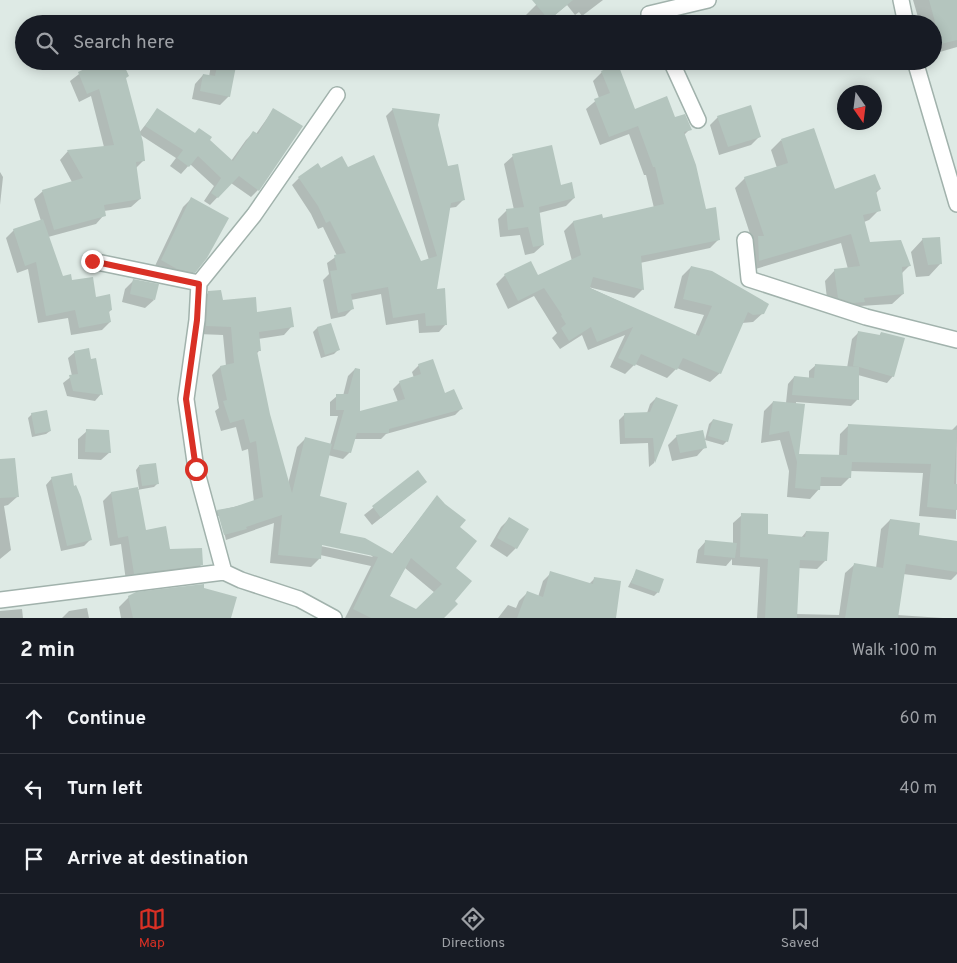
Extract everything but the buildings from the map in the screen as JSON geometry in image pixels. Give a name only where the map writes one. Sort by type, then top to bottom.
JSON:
[{"type":"street","points":[[649,15],[708,0]]},
{"type":"street","points":[[901,0],[904,15]]},
{"type":"street","points":[[675,70],[698,120]]},
{"type":"street","points":[[918,70],[957,204]]},
{"type":"street","points":[[224,572],[196,469],[186,399],[197,320],[199,284],[254,214],[337,95]]},
{"type":"street","points":[[745,240],[749,279],[866,317],[957,340]]},
{"type":"street","points":[[92,261],[199,284]]},
{"type":"street","points":[[0,600],[224,572],[241,580],[299,599],[334,618]]},
{"type":"route","points":[[92,261],[199,284],[197,320],[186,399],[196,469]]}]
